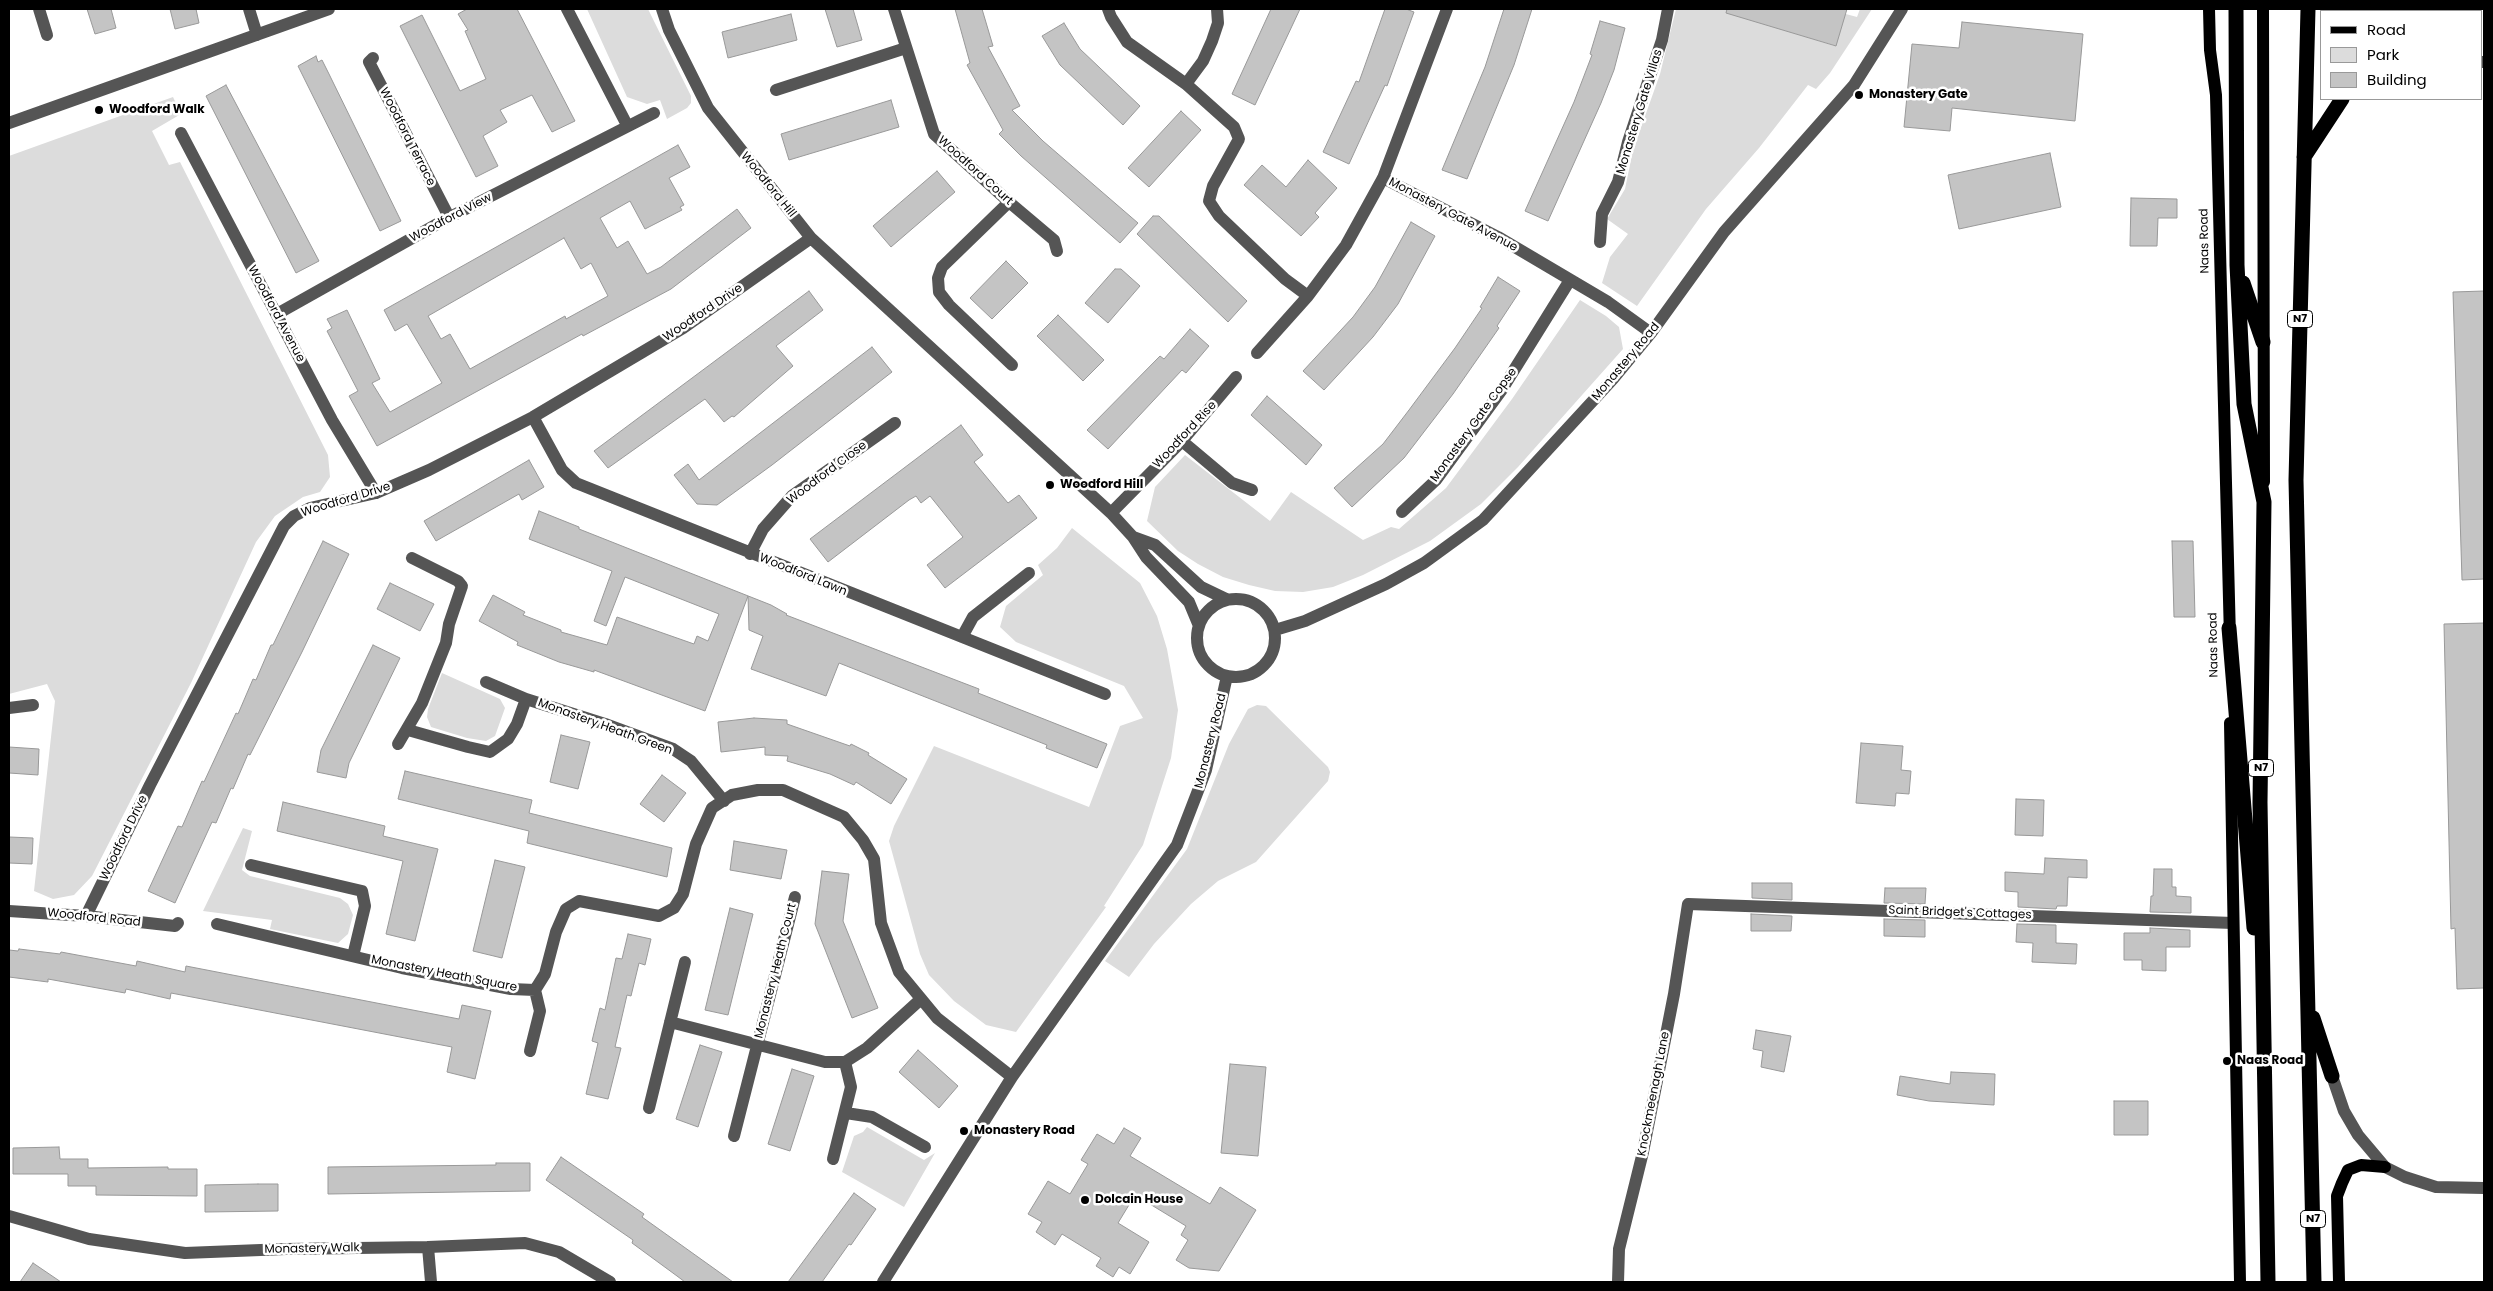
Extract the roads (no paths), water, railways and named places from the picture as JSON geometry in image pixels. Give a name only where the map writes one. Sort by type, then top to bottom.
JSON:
[{"type":"highway","points":[[2236,9],[2237,265],[2244,404],[2264,502]]},
{"type":"highway","name":"N7","points":[[2308,9],[2296,480],[2314,1282]]},
{"type":"highway","points":[[2303,158],[2341,100]]},
{"type":"highway","points":[[2237,265],[2263,342]]},
{"type":"highway","name":"N7","points":[[2264,502],[2260,802],[2268,1282]]},
{"type":"highway","name":"N7","points":[[2229,628],[2247,862],[2265,1034]]},
{"type":"highway","name":"N7","points":[[2308,1005],[2332,1076]]},
{"type":"main road","name":"Naas Road","points":[[2209,9],[2210,50],[2216,95],[2229,628],[2240,1282]]},
{"type":"main road","points":[[2263,9],[2264,502]]},
{"type":"main road","points":[[2339,1282],[2337,1196],[2342,1183],[2348,1170],[2361,1164],[2385,1167]]},
{"type":"street","points":[[39,9],[48,35]]},
{"type":"street","points":[[249,9],[257,35]]},
{"type":"street","points":[[9,123],[329,9]]},
{"type":"street","points":[[567,9],[627,125]]},
{"type":"street","name":"Woodford Hill","points":[[662,9],[670,30],[708,108],[811,238],[1111,512],[1133,537],[1146,557],[1189,602],[1199,626]]},
{"type":"street","name":"Woodford Court","points":[[894,9],[934,134],[1054,240],[1057,251]]},
{"type":"street","points":[[1108,9],[1110,17],[1127,42],[1186,84],[1234,127],[1239,139],[1213,186],[1209,201],[1219,216],[1285,279],[1308,296]]},
{"type":"street","points":[[1186,84],[1203,61],[1212,41],[1218,23],[1217,9]]},
{"type":"street","name":"Monastery Gate Avenue","points":[[1447,9],[1383,178],[1498,237],[1608,302],[1651,333]]},
{"type":"street","name":"Monastery Gate Villas","points":[[1600,242],[1602,214],[1618,182],[1628,142],[1662,40],[1667,9]]},
{"type":"street","name":"Monastery Road","points":[[1199,626],[1197,638],[1199,651],[1205,662],[1215,671],[1227,676],[1249,676],[1267,663],[1276,642],[1275,630],[1305,621],[1386,584],[1424,563],[1483,520],[1613,379],[1651,333],[1724,232],[1854,85],[1902,9]]},
{"type":"street","points":[[776,90],[906,48]]},
{"type":"street","name":"Woodford Terrace","points":[[373,58],[369,62],[449,218]]},
{"type":"street","name":"Woodford View","points":[[276,314],[449,218],[627,125],[654,113]]},
{"type":"street","name":"Woodford Avenue","points":[[181,133],[332,420],[376,493]]},
{"type":"street","points":[[1257,353],[1308,296],[1346,245],[1383,178]]},
{"type":"street","points":[[1009,202],[942,267],[938,278],[939,292],[949,304],[1012,365]]},
{"type":"street","name":"Woodford Drive","points":[[86,916],[150,785],[284,526],[294,516],[310,508],[376,493],[429,470],[533,416],[684,328],[811,238]]},
{"type":"street","name":"Monastery Gate Copse","points":[[1402,512],[1436,480],[1496,398],[1570,280]]},
{"type":"street","name":"Woodford Rise","points":[[1111,512],[1182,441],[1236,378]]},
{"type":"street","name":"Woodford Lawn","points":[[533,416],[562,470],[576,483],[1105,694]]},
{"type":"street","name":"Woodford Close","points":[[750,554],[763,529],[792,496],[895,423]]},
{"type":"street","points":[[1182,441],[1232,483],[1252,490]]},
{"type":"street","name":"Woodford Hill","points":[[1133,537],[1155,545],[1201,587],[1226,599]]},
{"type":"street","points":[[398,744],[408,730],[422,703],[446,643],[449,624],[462,586],[458,581],[412,558]]},
{"type":"street","points":[[962,637],[973,617],[1029,573]]},
{"type":"street","points":[[1199,626],[1205,614],[1214,605],[1226,599],[1239,598],[1257,604],[1271,618],[1275,630]]},
{"type":"street","name":"Monastery Road","points":[[883,1282],[1012,1077],[1177,845],[1206,770],[1227,676]]},
{"type":"street","name":"Monastery Heath Green","points":[[486,682],[526,699],[605,724],[673,749],[691,761],[724,801]]},
{"type":"street","name":"Monastery Heath Green","points":[[408,730],[490,752],[508,738],[518,724],[526,699]]},
{"type":"street","points":[[9,708],[34,705]]},
{"type":"street","points":[[530,1051],[540,1011],[535,990],[545,974],[556,932],[566,909],[579,901],[659,916],[674,908],[683,894],[696,844],[712,808],[732,796],[758,790],[783,790],[844,817],[863,840],[874,859],[881,923],[888,949],[899,972],[937,1018],[1012,1077]]},
{"type":"street","name":"Monastery Heath Square","points":[[251,865],[362,892],[365,906],[353,956]]},
{"type":"street","name":"Monastery Heath Court","points":[[734,1136],[795,897]]},
{"type":"street","name":"Saint Bridget's Cottages","points":[[1688,904],[2233,923]]},
{"type":"street","name":"Knockmeenagh Lane","points":[[1618,1282],[1619,1250],[1643,1152],[1674,994],[1688,904]]},
{"type":"street","name":"Woodford Road","points":[[9,911],[86,916],[175,926],[178,923]]},
{"type":"street","name":"Monastery Heath Square","points":[[217,924],[353,956],[511,989],[535,990]]},
{"type":"street","points":[[649,1108],[685,962]]},
{"type":"street","points":[[833,1159],[846,1114],[851,1086],[845,1062],[867,1048],[921,999]]},
{"type":"street","name":"Monastery Heath Court","points":[[670,1022],[825,1062],[845,1062]]},
{"type":"street","points":[[2332,1076],[2344,1112],[2358,1135],[2385,1167],[2405,1177],[2436,1188],[2484,1188]]},
{"type":"street","points":[[846,1114],[872,1117],[925,1148]]},
{"type":"street","name":"Monastery Walk","points":[[9,1216],[89,1239],[185,1253],[525,1243],[559,1252],[610,1282]]},
{"type":"street","points":[[428,1247],[431,1282]]},
{"type":"place","name":"Monastery Gate","points":[[1859,95]]},
{"type":"place","name":"Woodford Walk","points":[[99,110]]},
{"type":"place","name":"Woodford Hill","points":[[1050,485]]},
{"type":"place","name":"Naas Road","points":[[2227,1061]]},
{"type":"place","name":"Monastery Road","points":[[964,1131]]},
{"type":"place","name":"Dolcain House","points":[[1085,1200]]}]
